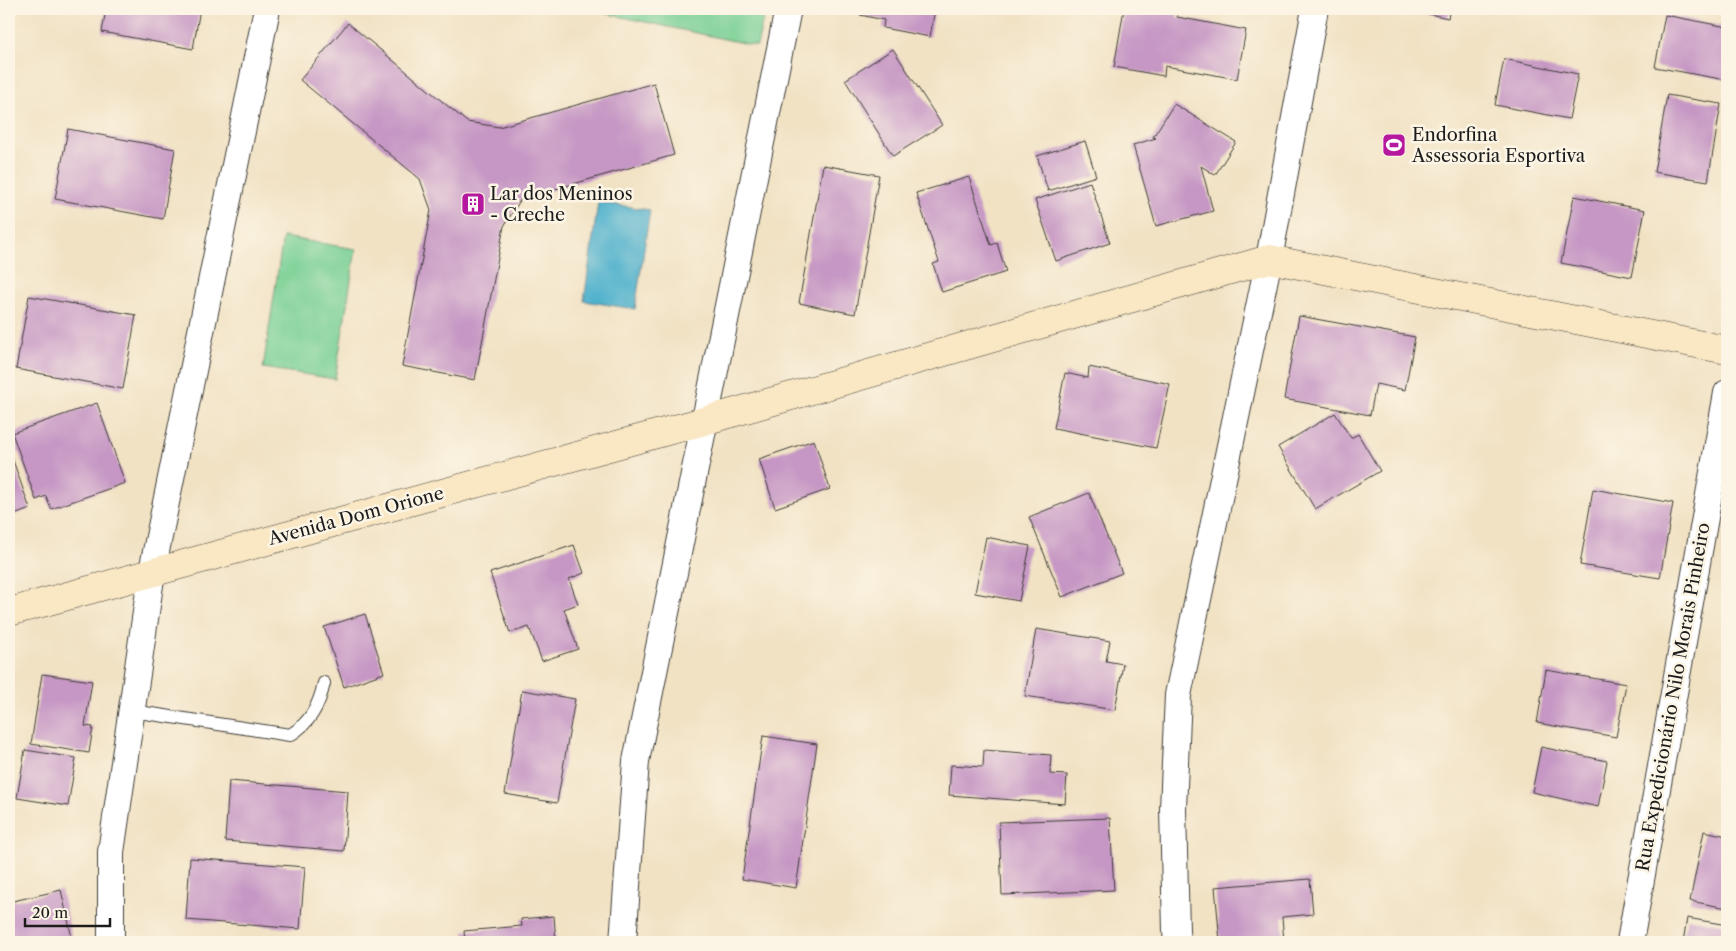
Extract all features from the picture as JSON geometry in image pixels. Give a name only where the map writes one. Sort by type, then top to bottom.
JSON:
[{"type":"street","points":[[111,942],[111,852],[152,572],[267,9]]},
{"type":"street","points":[[623,942],[636,762],[788,9]]},
{"type":"street","points":[[1177,942],[1173,809],[1178,695],[1269,259],[1315,9]]},
{"type":"street","points":[[1269,259],[1727,350]]},
{"type":"street","name":"Avenida Dom Orione","points":[[9,612],[704,421],[1269,259]]},
{"type":"street","name":"Rua Expedicionário Nilo Morais Pinheiro","points":[[1630,942],[1727,393]]},
{"type":"lane","points":[[132,711],[290,735],[302,728],[312,713],[321,697],[324,683]]},
{"type":"green space","points":[[585,9],[765,9],[757,46]]},
{"type":"green space","points":[[283,237],[356,249],[335,379],[263,368]]},
{"type":"water","points":[[598,202],[650,210],[635,309],[584,301]]},
{"type":"building","points":[[106,9],[200,9],[193,49],[102,32]]},
{"type":"building","points":[[861,9],[935,9],[930,37],[883,28],[884,20],[860,15]]},
{"type":"building","points":[[1124,9],[1178,9],[1177,17],[1246,30],[1237,79],[1165,66],[1164,76],[1114,67]]},
{"type":"building","points":[[1406,9],[1450,9],[1448,18]]},
{"type":"building","points":[[1665,15],[1727,27],[1726,80],[1655,67]]},
{"type":"building","name":"Lar dos Meninos - Creche","points":[[348,23],[467,122],[499,127],[654,83],[674,155],[521,199],[504,226],[475,380],[402,366],[431,210],[420,179],[300,80]]},
{"type":"building","points":[[893,49],[942,125],[893,156],[845,80]]},
{"type":"building","points":[[1504,59],[1578,74],[1569,119],[1495,105]]},
{"type":"building","points":[[1667,95],[1721,104],[1708,181],[1654,172]]},
{"type":"building","points":[[1174,104],[1236,142],[1215,175],[1201,166],[1213,211],[1156,226],[1133,145],[1156,138],[1153,137]]},
{"type":"building","points":[[68,129],[175,149],[163,219],[55,199]]},
{"type":"building","points":[[1085,141],[1096,176],[1048,191],[1037,156]]},
{"type":"building","points":[[823,165],[879,175],[855,314],[799,303]]},
{"type":"building","points":[[969,177],[991,245],[997,243],[1006,272],[942,292],[933,264],[939,262],[916,193]]},
{"type":"building","points":[[1090,182],[1110,243],[1056,261],[1035,200]]},
{"type":"building","points":[[1574,196],[1645,210],[1632,277],[1561,263]]},
{"type":"building","points":[[29,296],[136,315],[123,389],[16,369]]},
{"type":"building","points":[[1299,316],[1415,337],[1405,390],[1376,384],[1370,415],[1284,399]]},
{"type":"building","points":[[1089,367],[1170,384],[1156,448],[1054,428],[1065,373],[1088,378]]},
{"type":"building","points":[[97,403],[125,483],[51,509],[46,496],[36,500],[12,433]]},
{"type":"building","points":[[1335,413],[1351,438],[1358,434],[1380,471],[1315,509],[1278,447]]},
{"type":"building","points":[[814,440],[830,489],[775,508],[759,459]]},
{"type":"building","points":[[9,449],[30,509],[9,517]]},
{"type":"building","points":[[1593,489],[1673,503],[1660,578],[1580,565]]},
{"type":"building","points":[[1089,493],[1122,573],[1062,597],[1029,517]]},
{"type":"building","points":[[986,537],[1030,546],[1019,601],[975,593]]},
{"type":"building","points":[[574,545],[584,573],[569,579],[578,604],[564,609],[578,649],[542,661],[529,627],[510,633],[490,573]]},
{"type":"building","points":[[365,614],[384,673],[344,687],[324,627]]},
{"type":"building","points":[[1036,629],[1110,641],[1106,661],[1123,664],[1115,710],[1025,696]]},
{"type":"building","points":[[1546,670],[1626,684],[1616,737],[1537,723]]},
{"type":"building","points":[[42,674],[92,681],[85,726],[93,727],[89,753],[31,744]]},
{"type":"building","points":[[522,690],[575,699],[557,803],[505,794]]},
{"type":"building","points":[[763,736],[817,744],[796,888],[742,879]]},
{"type":"building","points":[[1541,747],[1607,761],[1598,807],[1532,792]]},
{"type":"building","points":[[25,750],[76,758],[68,806],[17,798]]},
{"type":"building","points":[[984,750],[1051,755],[1050,774],[1067,775],[1065,804],[949,795],[951,765],[983,767]]},
{"type":"building","points":[[229,781],[348,791],[344,851],[225,841]]},
{"type":"building","points":[[1110,818],[1114,890],[1002,895],[999,822]]},
{"type":"building","points":[[1704,831],[1727,836],[1727,908],[1690,901]]},
{"type":"building","points":[[190,858],[305,867],[300,929],[186,920]]},
{"type":"building","points":[[1310,879],[1313,914],[1282,917],[1284,942],[1220,942],[1215,887]]},
{"type":"building","points":[[61,890],[73,942],[9,942],[9,902]]},
{"type":"building","points":[[554,916],[556,942],[465,942],[464,931],[522,926],[521,919]]},
{"type":"building","points":[[1687,918],[1727,925],[1727,942],[1683,942]]},
{"type":"place","name":"Endorfina Assessoria Esportiva","points":[[1394,145]]},
{"type":"place","name":"Lar dos Meninos - Creche","points":[[473,204]]}]
